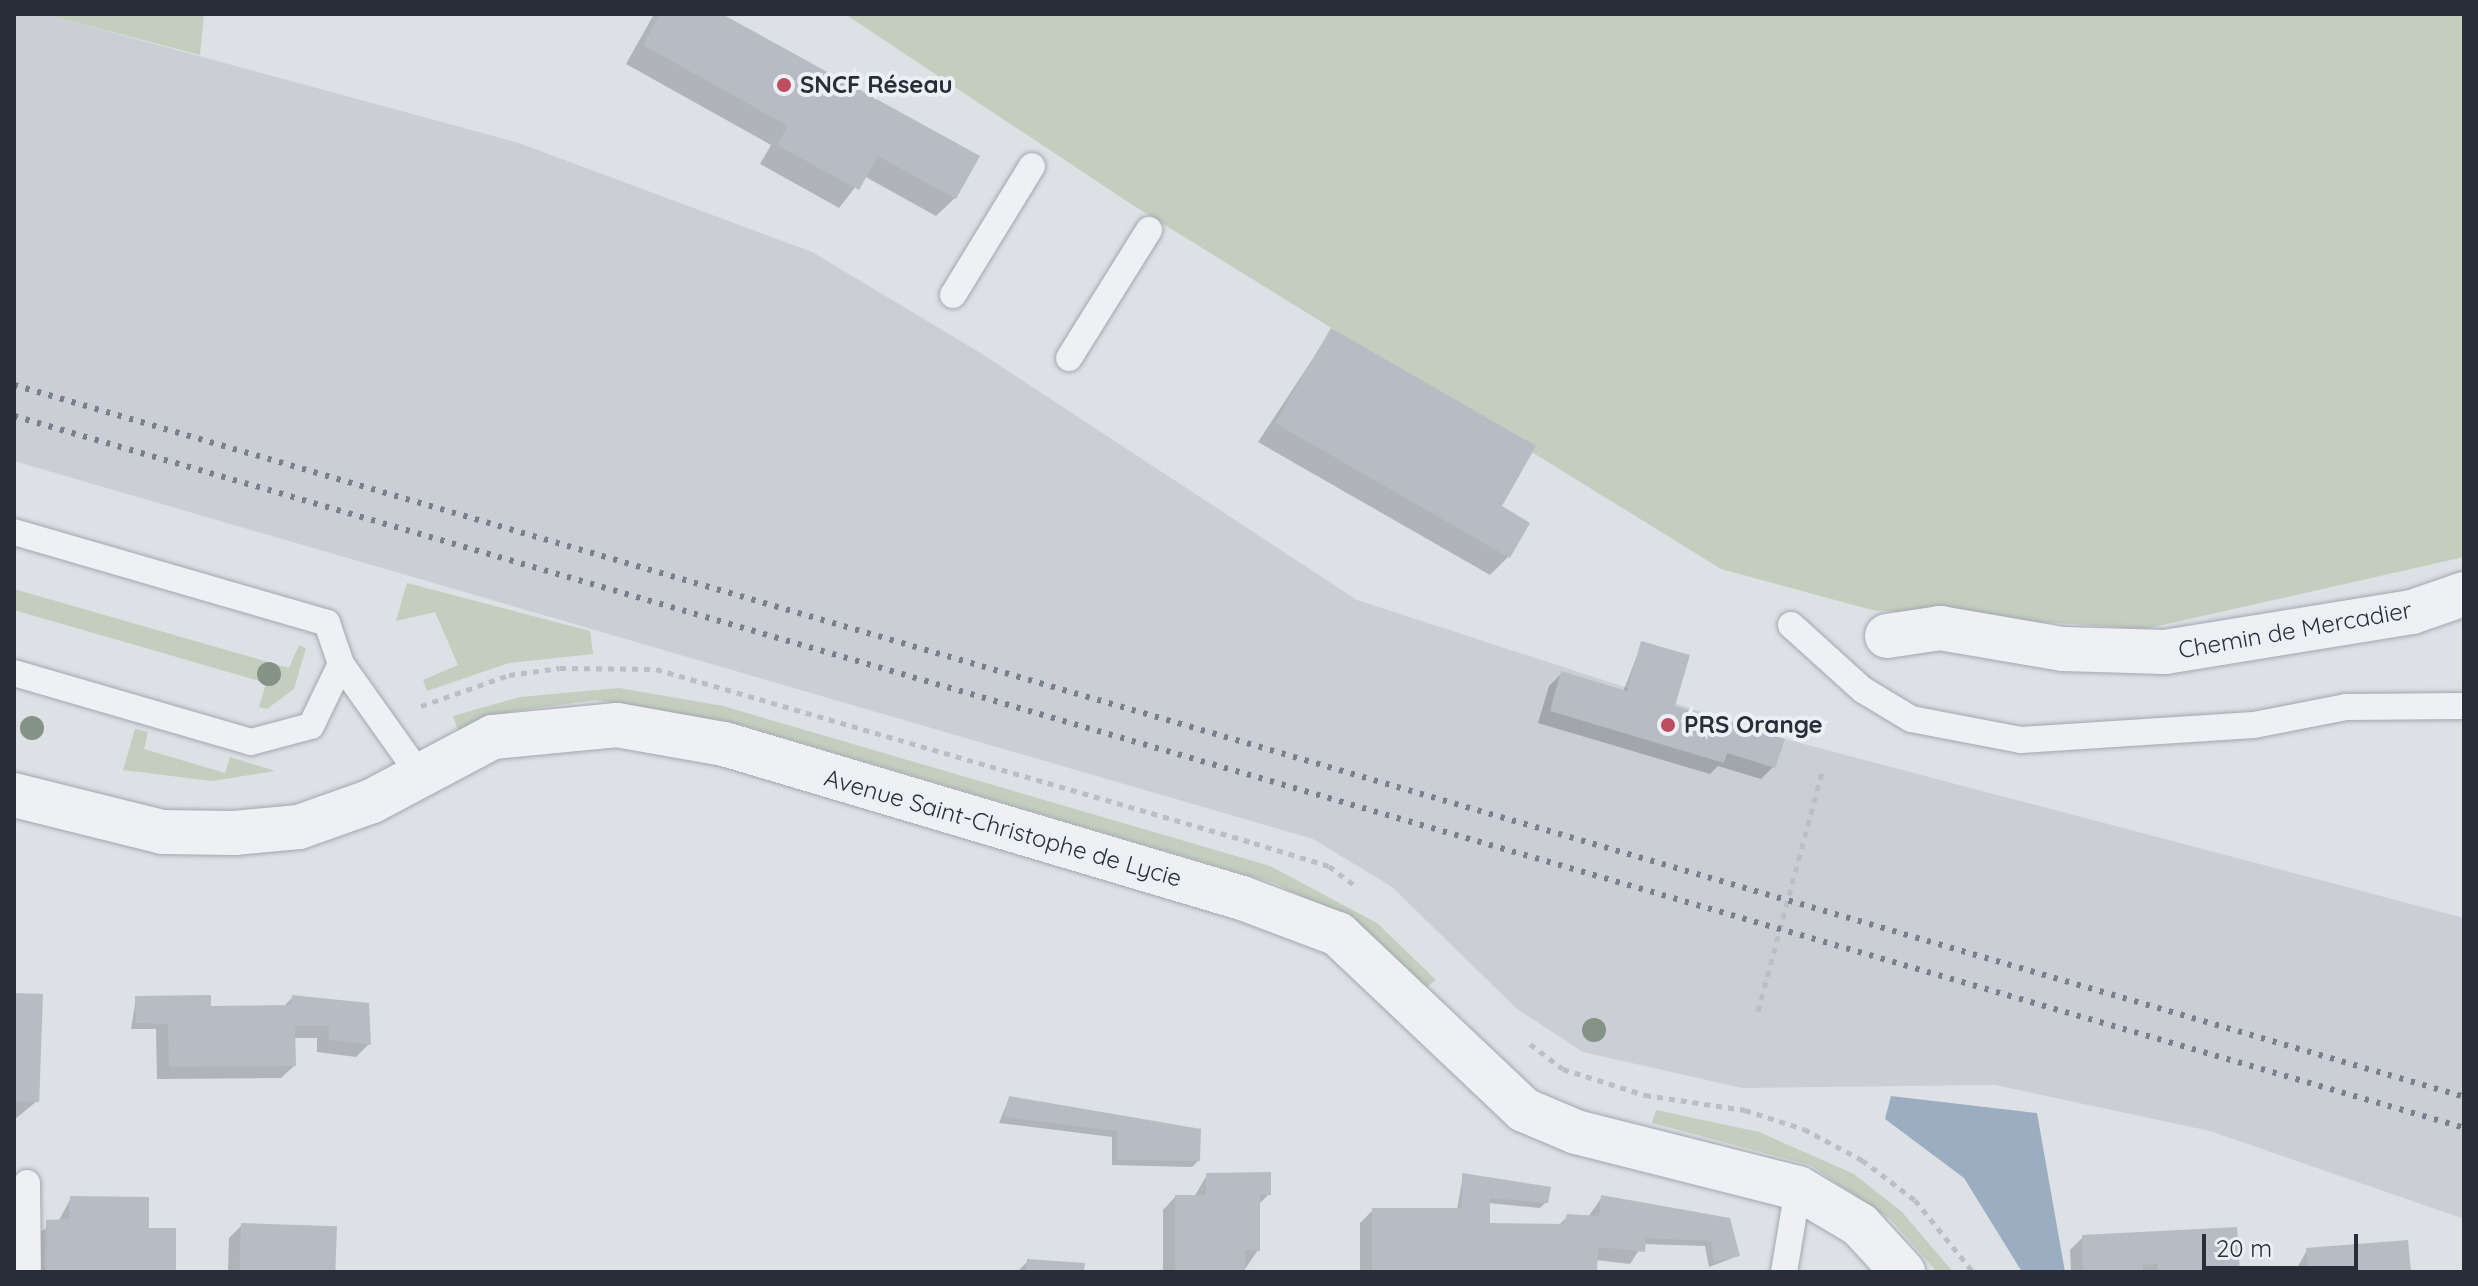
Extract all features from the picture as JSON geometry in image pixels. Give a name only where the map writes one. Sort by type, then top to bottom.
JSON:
[{"type":"street","name":"Chemin de Mercadier","points":[[1887,636],[1940,628],[2063,649],[2165,652],[2412,612],[2464,594]]},
{"type":"street","name":"Avenue Saint-Christophe de Lycie","points":[[14,795],[162,832],[234,833],[299,827],[420,775],[493,737],[617,725],[724,744],[1242,898],[1338,934],[1524,1110],[1576,1132],[1798,1188],[1860,1225],[1903,1272]]},
{"type":"lane","points":[[953,295],[1032,166]]},
{"type":"lane","points":[[1069,358],[1149,230]]},
{"type":"lane","points":[[14,532],[327,623],[341,664],[420,775]]},
{"type":"lane","points":[[1791,625],[1863,690],[1911,719],[2021,740],[2254,725],[2346,707],[2464,706]]},
{"type":"lane","points":[[14,673],[251,742],[311,726],[341,664]]},
{"type":"lane","points":[[27,1183],[28,1272]]},
{"type":"lane","points":[[1784,1272],[1798,1188]]},
{"type":"path","points":[[1758,1011],[1822,772]]},
{"type":"shaded area","points":[[14,14],[44,14],[519,143],[812,252],[979,352],[1357,600],[1785,739],[2464,918],[2464,1219],[2210,1131],[1995,1085],[1742,1088],[1583,1052],[1517,1009],[1392,887],[1313,839],[14,461]]},
{"type":"green space","points":[[44,14],[204,14],[200,55]]},
{"type":"green space","points":[[845,14],[2464,14],[2464,557],[2145,629],[1872,610],[1721,569],[1131,204]]},
{"type":"green space","points":[[407,583],[590,631],[593,654],[509,663],[427,691],[423,680],[458,665],[435,612],[396,621]]},
{"type":"green space","points":[[14,589],[289,668],[299,645],[306,648],[294,689],[267,709],[259,707],[266,683],[14,610]]},
{"type":"green space","points":[[619,688],[723,706],[1270,866],[1377,923],[1436,980],[1424,989],[1349,919],[1274,883],[742,725],[597,700],[515,711],[458,730],[453,716],[520,697]]},
{"type":"green space","points":[[135,729],[148,732],[144,749],[225,773],[230,757],[275,771],[212,781],[123,770]]},
{"type":"green space","points":[[1656,1110],[1759,1132],[1854,1174],[1902,1212],[1953,1272],[1937,1272],[1891,1220],[1810,1165],[1652,1123]]},
{"type":"water","points":[[1891,1096],[2037,1113],[2065,1272],[2022,1272],[1964,1178],[1885,1119]]},
{"type":"building","name":"SNCF Réseau","points":[[660,14],[722,14],[980,156],[956,199],[878,156],[859,190],[777,145],[788,126],[643,45]]},
{"type":"building","points":[[1331,328],[1536,446],[1502,506],[1530,523],[1510,558],[1275,423]]},
{"type":"building","name":"PRS Orange","points":[[1641,641],[1690,655],[1675,706],[1785,739],[1775,768],[1727,753],[1724,763],[1550,711],[1561,671],[1627,691]]},
{"type":"building","points":[[14,993],[43,994],[39,1102],[14,1101]]},
{"type":"building","points":[[211,995],[211,1006],[291,1005],[292,995],[369,1003],[371,1045],[329,1040],[329,1026],[295,1026],[296,1066],[169,1067],[168,1024],[136,1023],[135,996]]},
{"type":"building","points":[[1009,1096],[1201,1129],[1200,1161],[1117,1160],[1117,1131],[1004,1117]]},
{"type":"building","points":[[1271,1172],[1271,1195],[1260,1195],[1260,1251],[1245,1250],[1245,1272],[1175,1272],[1175,1195],[1206,1195],[1206,1173]]},
{"type":"building","points":[[1462,1173],[1551,1187],[1548,1203],[1490,1198],[1490,1223],[1563,1224],[1567,1214],[1599,1216],[1601,1195],[1730,1218],[1740,1256],[1714,1262],[1711,1241],[1646,1238],[1645,1252],[1598,1247],[1597,1272],[1372,1272],[1372,1208],[1462,1208]]},
{"type":"building","points":[[70,1196],[149,1197],[149,1228],[176,1228],[176,1272],[45,1272],[46,1220],[69,1219]]},
{"type":"building","points":[[241,1223],[337,1226],[335,1272],[239,1272]]},
{"type":"building","points":[[2237,1227],[2240,1272],[2158,1272],[2158,1264],[2143,1265],[2143,1272],[2083,1272],[2082,1235]]},
{"type":"building","points":[[2408,1240],[2411,1272],[2308,1272],[2306,1248]]},
{"type":"building","points":[[1027,1259],[1085,1263],[1084,1272],[1026,1272]]},
{"type":"railway","points":[[14,385],[2464,1097]]},
{"type":"railway","points":[[14,416],[2464,1128]]},
{"type":"place","name":"SNCF Réseau","points":[[784,85]]},
{"type":"place","name":"PRS Orange","points":[[1668,725]]}]
